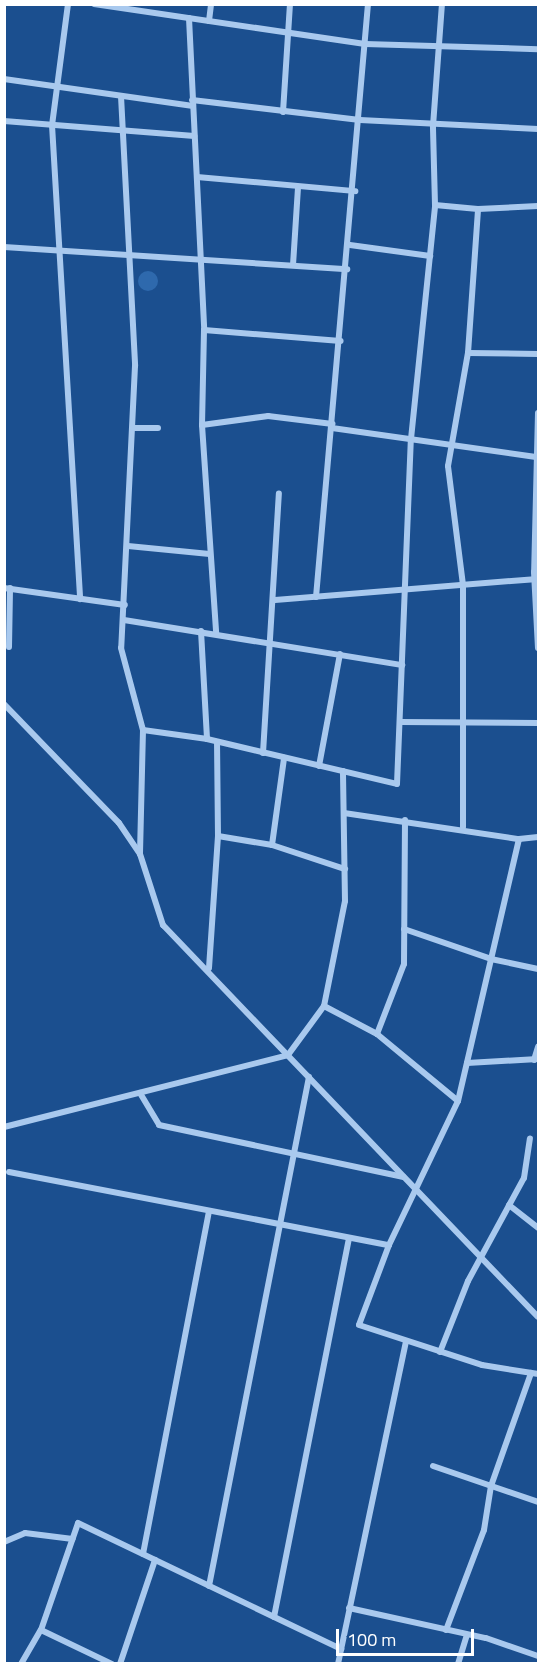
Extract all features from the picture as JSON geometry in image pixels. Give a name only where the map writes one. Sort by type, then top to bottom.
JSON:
[{"type":"street","points":[[69,4],[52,125],[55,250],[80,599]]},
{"type":"street","points":[[94,4],[365,44],[538,49]]},
{"type":"street","points":[[209,21],[211,4]]},
{"type":"street","points":[[283,112],[290,4]]},
{"type":"street","points":[[316,597],[355,191],[368,4]]},
{"type":"street","points":[[143,730],[217,742],[397,784],[411,440],[435,206],[433,126],[442,4]]},
{"type":"street","points":[[189,18],[204,330],[202,425],[216,633]]},
{"type":"street","points":[[4,79],[122,96],[360,120],[433,126],[538,129]]},
{"type":"street","points":[[122,96],[130,255],[133,428],[121,648],[143,730],[140,854]]},
{"type":"street","points":[[4,121],[194,136]]},
{"type":"street","points":[[196,177],[355,191]]},
{"type":"street","points":[[293,266],[298,187]]},
{"type":"street","points":[[435,206],[478,209],[538,206]]},
{"type":"street","points":[[463,827],[463,585],[448,466],[468,353],[478,209]]},
{"type":"street","points":[[350,244],[430,256]]},
{"type":"street","points":[[4,247],[347,269]]},
{"type":"street","points":[[204,330],[340,341]]},
{"type":"street","points":[[468,353],[538,354]]},
{"type":"street","points":[[538,413],[536,572],[534,579],[538,648]]},
{"type":"street","points":[[202,425],[268,416],[411,440],[536,457]]},
{"type":"street","points":[[133,428],[158,428]]},
{"type":"street","points":[[263,753],[273,643],[279,493]]},
{"type":"street","points":[[128,546],[210,554]]},
{"type":"street","points":[[275,600],[534,579]]},
{"type":"street","points":[[9,647],[7,588],[125,605]]},
{"type":"street","points":[[124,620],[216,633],[402,665]]},
{"type":"street","points":[[201,631],[207,740]]},
{"type":"street","points":[[319,765],[340,654]]},
{"type":"street","points":[[4,704],[119,823],[140,854],[163,925],[209,968],[288,1055],[538,1317]]},
{"type":"street","points":[[400,722],[463,725],[538,723]]},
{"type":"street","points":[[209,968],[218,836],[217,742]]},
{"type":"street","points":[[272,844],[285,758]]},
{"type":"street","points":[[4,1127],[288,1055],[324,1006],[345,901],[343,771]]},
{"type":"street","points":[[344,813],[463,827],[519,839],[538,837]]},
{"type":"street","points":[[377,1034],[404,964],[405,820]]},
{"type":"street","points":[[218,836],[272,844],[345,869]]},
{"type":"street","points":[[446,1630],[484,1530],[491,1486],[535,1374],[440,1352],[359,1325],[389,1245],[458,1101],[519,839]]},
{"type":"street","points":[[404,929],[491,959],[538,969]]},
{"type":"street","points":[[324,1006],[377,1034],[458,1101]]},
{"type":"street","points":[[468,1062],[536,1059],[538,1047]]},
{"type":"street","points":[[210,1586],[309,1077]]},
{"type":"street","points":[[140,1093],[159,1125],[404,1177]]},
{"type":"street","points":[[440,1352],[481,1257],[524,1178],[531,1138]]},
{"type":"street","points":[[9,1172],[389,1245]]},
{"type":"street","points":[[509,1205],[538,1228]]},
{"type":"street","points":[[143,1554],[209,1211]]},
{"type":"street","points":[[274,1617],[349,1238]]},
{"type":"street","points":[[338,1664],[406,1341]]},
{"type":"street","points":[[433,1466],[538,1502]]},
{"type":"street","points":[[21,1664],[41,1630],[78,1523],[341,1649]]},
{"type":"street","points":[[4,1542],[25,1533],[73,1539]]},
{"type":"street","points":[[120,1664],[155,1560]]},
{"type":"street","points":[[349,1608],[467,1635],[538,1656]]},
{"type":"street","points":[[41,1630],[112,1664]]},
{"type":"street","points":[[458,1664],[467,1635]]},
{"type":"shaded area","points":[[148,271],[155,274],[158,281],[155,288],[148,291],[141,288],[138,281],[141,274]]}]
